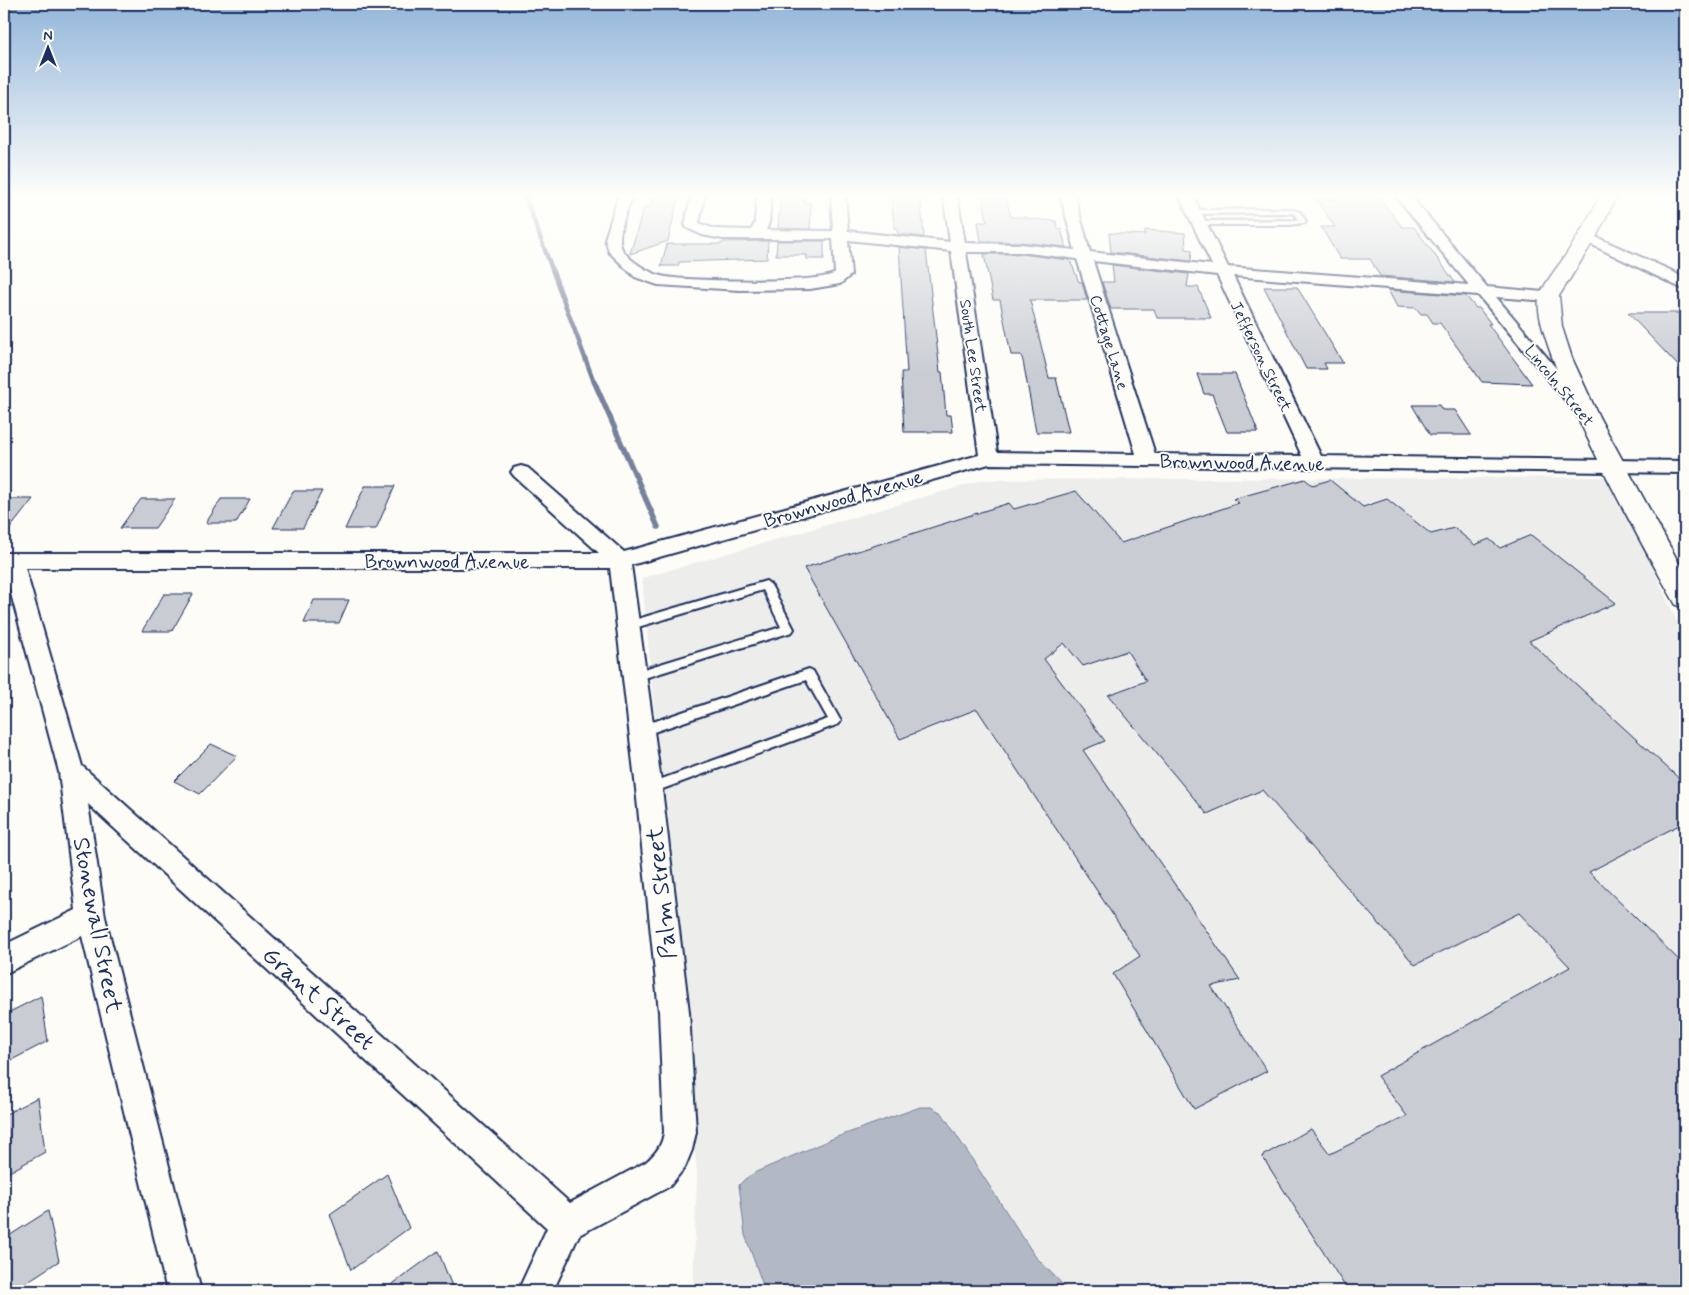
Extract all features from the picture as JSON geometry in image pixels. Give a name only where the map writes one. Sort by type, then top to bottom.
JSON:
[{"type":"street","points":[[619,254],[640,274],[664,282],[738,285],[810,284],[835,281],[843,275],[842,254]]},
{"type":"street","name":"South Lee Street","points":[[959,254],[989,458]]},
{"type":"street","points":[[1079,254],[1221,271],[1550,296]]},
{"type":"street","name":"Jefferson Street","points":[[1213,254],[1315,463]]},
{"type":"street","name":"Lincoln Street","points":[[1452,254],[1588,417],[1685,598]]},
{"type":"street","points":[[1576,254],[1550,296],[1552,327],[1562,358],[1588,417]]},
{"type":"street","points":[[1625,254],[1685,284]]},
{"type":"street","name":"Cottage Lane","points":[[1084,255],[1148,461]]},
{"type":"street","name":"Brownwood Avenue","points":[[8,560],[620,561],[989,458],[1685,467]]},
{"type":"street","points":[[521,472],[620,561]]},
{"type":"street","name":"Stonewall Street","points":[[8,560],[71,772],[91,917],[184,1291]]},
{"type":"street","name":"Palm Street","points":[[567,1224],[658,1174],[670,1163],[677,1149],[680,1132],[674,1012],[649,789],[620,561]]},
{"type":"street","name":"Grant Street","points":[[71,772],[567,1224]]},
{"type":"street","points":[[4,960],[91,917]]},
{"type":"street","points":[[535,1291],[567,1224]]},
{"type":"lane","points":[[628,626],[766,585],[788,629],[635,676]]},
{"type":"lane","points":[[642,731],[809,674],[835,721],[649,789]]},
{"type":"shaded area","points":[[1612,477],[1685,639],[1685,1291],[693,1291],[697,1175],[642,578],[983,480]]},
{"type":"shaded area","points":[[920,1107],[931,1107],[942,1113],[1035,1256],[1069,1291],[765,1291],[745,1235],[739,1185],[756,1172],[834,1138]]},
{"type":"building","points":[[664,254],[767,254],[767,259],[679,262],[678,266],[661,266]]},
{"type":"building","points":[[824,254],[824,259],[807,259],[807,255],[776,255]]},
{"type":"building","points":[[899,254],[927,254],[946,415],[951,415],[953,432],[904,432],[901,372],[907,372]]},
{"type":"building","points":[[984,254],[1024,254],[1070,260],[1079,282],[1082,282],[1087,300],[1030,300],[1049,378],[1056,378],[1069,432],[1036,432],[1023,361],[1021,355],[1011,355],[1000,300],[993,300]]},
{"type":"building","points":[[1133,254],[1192,254],[1191,261]]},
{"type":"building","points":[[1337,254],[1434,254],[1455,282],[1380,276],[1370,259],[1340,259]]},
{"type":"building","points":[[1112,265],[1189,274],[1187,287],[1198,287],[1211,318],[1157,318],[1154,309],[1111,309],[1102,282],[1114,282]]},
{"type":"building","points":[[1264,287],[1297,287],[1343,363],[1324,363],[1327,369],[1306,369]]},
{"type":"building","points":[[1388,290],[1466,296],[1476,308],[1479,308],[1491,324],[1488,324],[1532,384],[1482,382],[1440,323],[1433,323],[1427,314],[1421,314],[1416,308],[1397,307]]},
{"type":"building","points":[[1628,313],[1678,313],[1685,320],[1685,373]]},
{"type":"building","points":[[1197,374],[1235,374],[1258,432],[1227,432],[1212,394],[1204,394]]},
{"type":"building","points":[[1412,405],[1439,405],[1442,410],[1455,410],[1471,435],[1430,435]]},
{"type":"building","points":[[1305,479],[1312,485],[1330,480],[1363,507],[1387,499],[1431,534],[1454,528],[1475,545],[1489,539],[1500,548],[1531,535],[1616,603],[1529,641],[1685,784],[1685,822],[1589,872],[1685,966],[1685,1291],[1348,1291],[1262,1156],[1311,1129],[1330,1154],[1407,1116],[1377,1076],[1570,967],[1519,913],[1415,965],[1262,790],[1207,814],[1108,695],[1146,681],[1127,651],[1083,666],[1064,643],[1044,659],[1105,741],[1083,750],[1240,980],[1211,986],[1267,1071],[1194,1109],[1113,974],[1140,956],[977,709],[900,739],[804,568],[1009,503],[1014,509],[1076,491],[1121,543],[1239,503],[1233,499]]},
{"type":"building","points":[[365,486],[395,486],[376,529],[345,529]]},
{"type":"building","points":[[293,491],[322,491],[303,528],[273,528]]},
{"type":"building","points":[[4,499],[33,499],[4,536]]},
{"type":"building","points":[[141,499],[175,499],[155,528],[120,528]]},
{"type":"building","points":[[221,499],[250,499],[236,523],[206,523]]},
{"type":"building","points":[[164,594],[193,594],[172,631],[142,631]]},
{"type":"building","points":[[314,600],[349,600],[339,623],[304,623]]},
{"type":"building","points":[[211,744],[237,756],[200,794],[174,781]]},
{"type":"building","points":[[41,996],[48,1041],[4,1064],[4,1015]]},
{"type":"building","points":[[38,1097],[45,1152],[4,1175],[4,1115]]},
{"type":"building","points":[[387,1174],[409,1228],[351,1270],[330,1214]]},
{"type":"building","points":[[48,1211],[59,1261],[13,1291],[4,1291],[4,1239]]},
{"type":"building","points":[[438,1251],[454,1291],[383,1291]]},
{"type":"waterway","points":[[547,254],[594,382]]},
{"type":"waterway","points":[[594,381],[658,527]]}]
